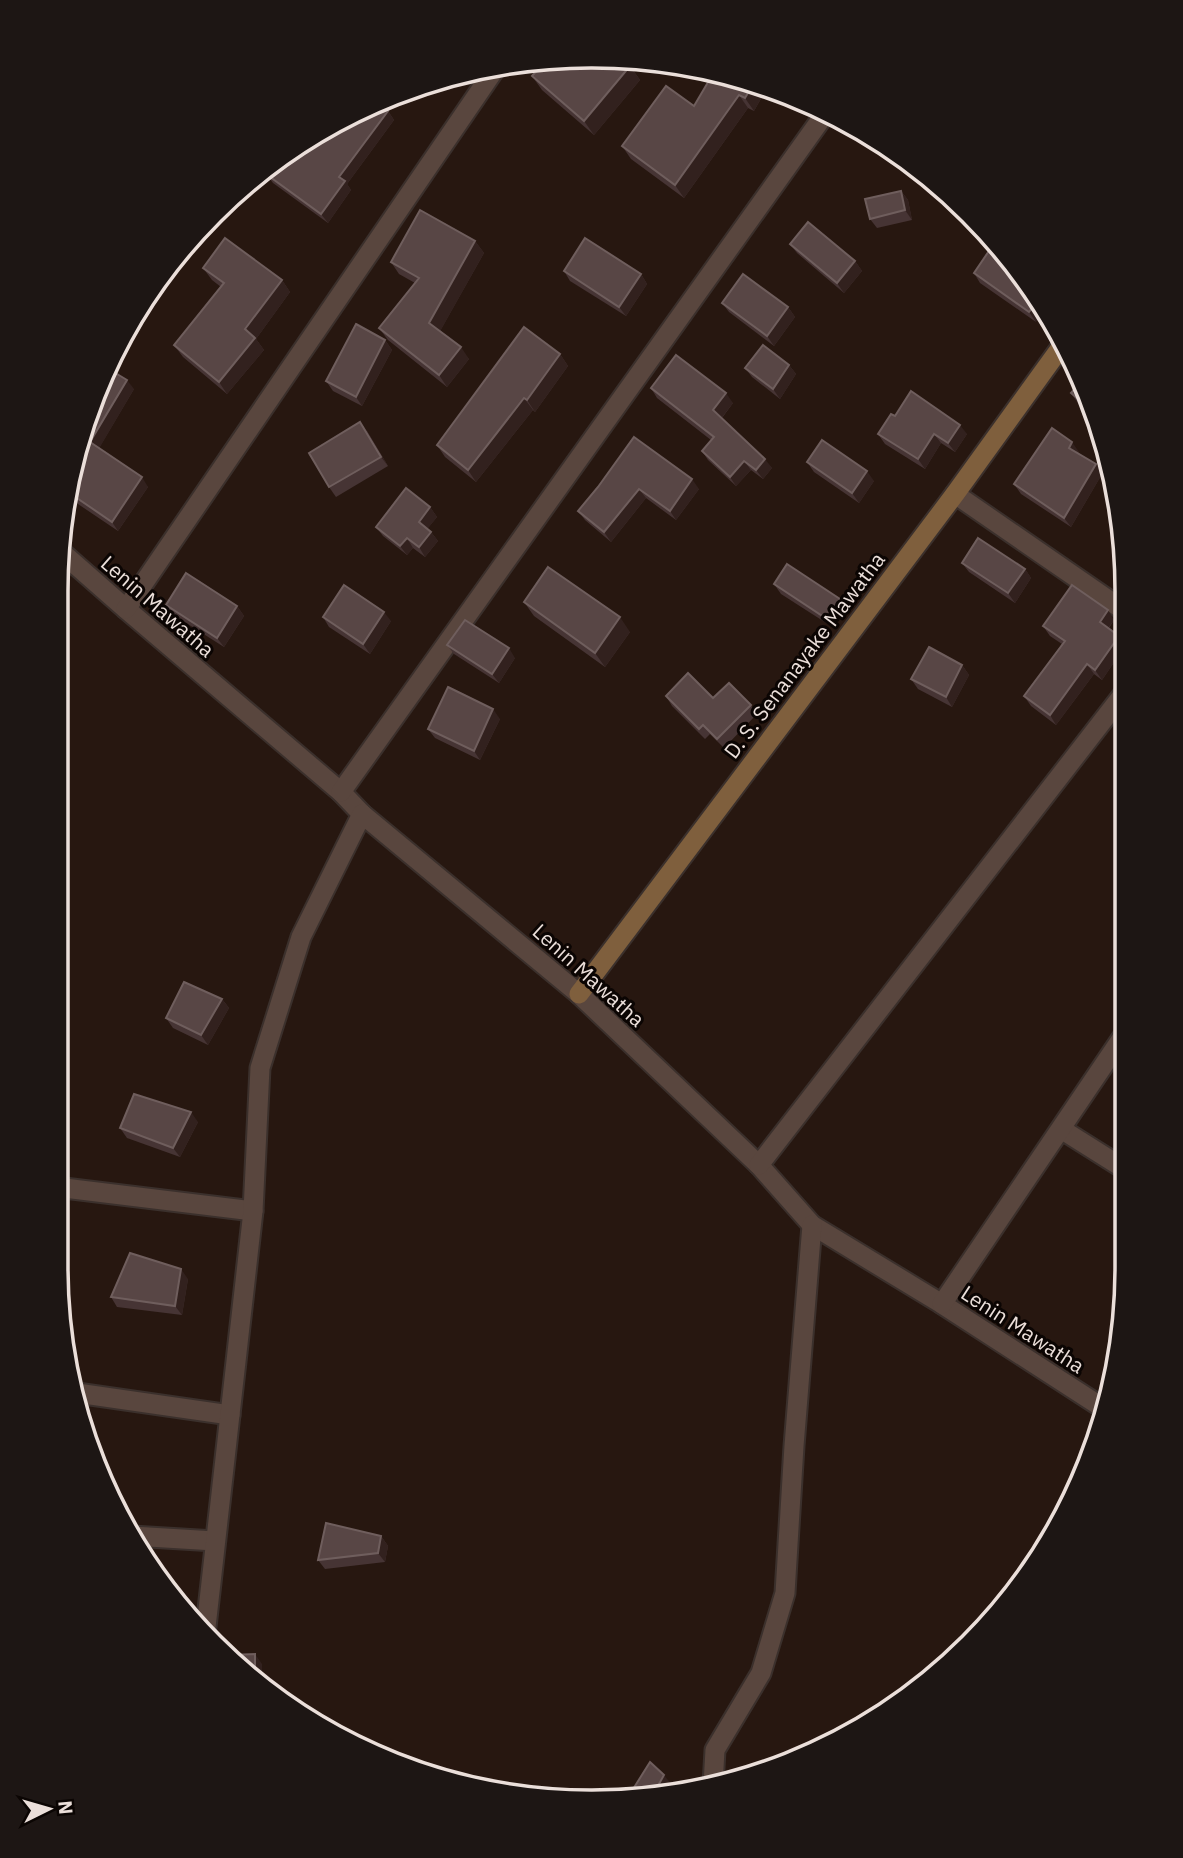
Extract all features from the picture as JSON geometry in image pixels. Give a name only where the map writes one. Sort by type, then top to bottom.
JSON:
[{"type":"main road","name":"D. S. Senanayake Mawatha","points":[[579,994],[955,494],[1057,353]]},
{"type":"street","points":[[126,610],[489,78]]},
{"type":"street","points":[[341,792],[820,121]]},
{"type":"street","points":[[955,494],[1115,604]]},
{"type":"street","name":"Lenin Mawatha","points":[[69,559],[341,792],[362,814],[579,994],[759,1165],[812,1225],[942,1304],[1096,1404]]},
{"type":"street","points":[[759,1165],[1115,705]]},
{"type":"street","points":[[207,1621],[253,1211],[260,1068],[300,937],[362,814]]},
{"type":"street","points":[[942,1304],[1115,1048]]},
{"type":"street","points":[[1061,1129],[1115,1163]]},
{"type":"street","points":[[68,1188],[253,1211]]},
{"type":"street","points":[[714,1775],[715,1750],[761,1673],[785,1593],[812,1225]]},
{"type":"street","points":[[84,1394],[230,1415]]},
{"type":"street","points":[[143,1537],[215,1541]]},
{"type":"building","points":[[557,69],[627,69],[584,121],[532,76],[536,71]]},
{"type":"building","points":[[708,81],[748,92],[745,98],[739,95],[675,185],[622,146],[666,86],[694,106]]},
{"type":"building","points":[[387,110],[339,177],[345,181],[321,214],[271,178],[330,138]]},
{"type":"building","points":[[901,191],[905,210],[870,219],[865,199]]},
{"type":"building","points":[[420,210],[475,241],[429,323],[461,347],[439,375],[379,328],[419,278],[391,262]]},
{"type":"building","points":[[808,222],[855,261],[837,283],[790,244]]},
{"type":"building","points":[[225,238],[282,280],[245,329],[255,338],[219,382],[174,345],[224,283],[203,268]]},
{"type":"building","points":[[585,238],[641,274],[619,307],[564,271]]},
{"type":"building","points":[[989,251],[1032,309],[1029,312],[974,273]]},
{"type":"building","points":[[743,274],[788,307],[767,336],[722,303]]},
{"type":"building","points":[[356,324],[385,340],[356,397],[326,381]]},
{"type":"building","points":[[524,327],[560,354],[527,400],[524,398],[468,470],[437,445]]},
{"type":"building","points":[[763,345],[789,365],[773,389],[745,368]]},
{"type":"building","points":[[676,355],[726,393],[713,410],[765,459],[756,470],[744,461],[730,477],[702,451],[714,437],[651,388]]},
{"type":"building","points":[[116,373],[127,380],[90,441]]},
{"type":"building","points":[[911,391],[960,425],[948,443],[934,434],[918,459],[878,434],[891,414],[895,416]]},
{"type":"building","points":[[360,422],[381,457],[329,487],[309,453]]},
{"type":"building","points":[[1052,428],[1072,442],[1069,448],[1096,464],[1064,518],[1014,484]]},
{"type":"building","points":[[634,437],[692,479],[670,511],[639,489],[604,532],[578,511]]},
{"type":"building","points":[[822,440],[867,471],[852,493],[807,462]]},
{"type":"building","points":[[90,442],[142,477],[112,522],[77,498]]},
{"type":"building","points":[[406,488],[430,507],[419,522],[431,532],[419,547],[407,538],[400,546],[376,527]]},
{"type":"building","points":[[978,538],[1025,569],[1008,593],[962,563]]},
{"type":"building","points":[[787,564],[840,599],[827,619],[774,584]]},
{"type":"building","points":[[548,567],[620,617],[595,653],[524,602]]},
{"type":"building","points":[[186,573],[237,606],[217,638],[166,605]]},
{"type":"building","points":[[344,585],[384,612],[363,644],[323,617]]},
{"type":"building","points":[[1072,585],[1108,610],[1100,622],[1115,633],[1115,642],[1095,670],[1087,664],[1050,715],[1024,696],[1065,641],[1043,626]]},
{"type":"building","points":[[465,620],[509,648],[492,674],[447,645]]},
{"type":"building","points":[[929,647],[962,665],[946,697],[911,679]]},
{"type":"building","points":[[688,673],[713,698],[729,683],[751,705],[717,739],[703,725],[699,729],[666,696]]},
{"type":"building","points":[[448,687],[493,709],[474,751],[428,729]]},
{"type":"building","points":[[184,982],[222,999],[201,1035],[166,1018]]},
{"type":"building","points":[[134,1094],[191,1112],[173,1148],[120,1128]]},
{"type":"building","points":[[130,1253],[181,1269],[175,1306],[111,1297]]},
{"type":"building","points":[[326,1523],[381,1536],[378,1553],[318,1560]]},
{"type":"building","points":[[255,1654],[255,1667],[246,1660],[241,1655]]},
{"type":"building","points":[[650,1762],[664,1775],[658,1785],[634,1788]]}]
